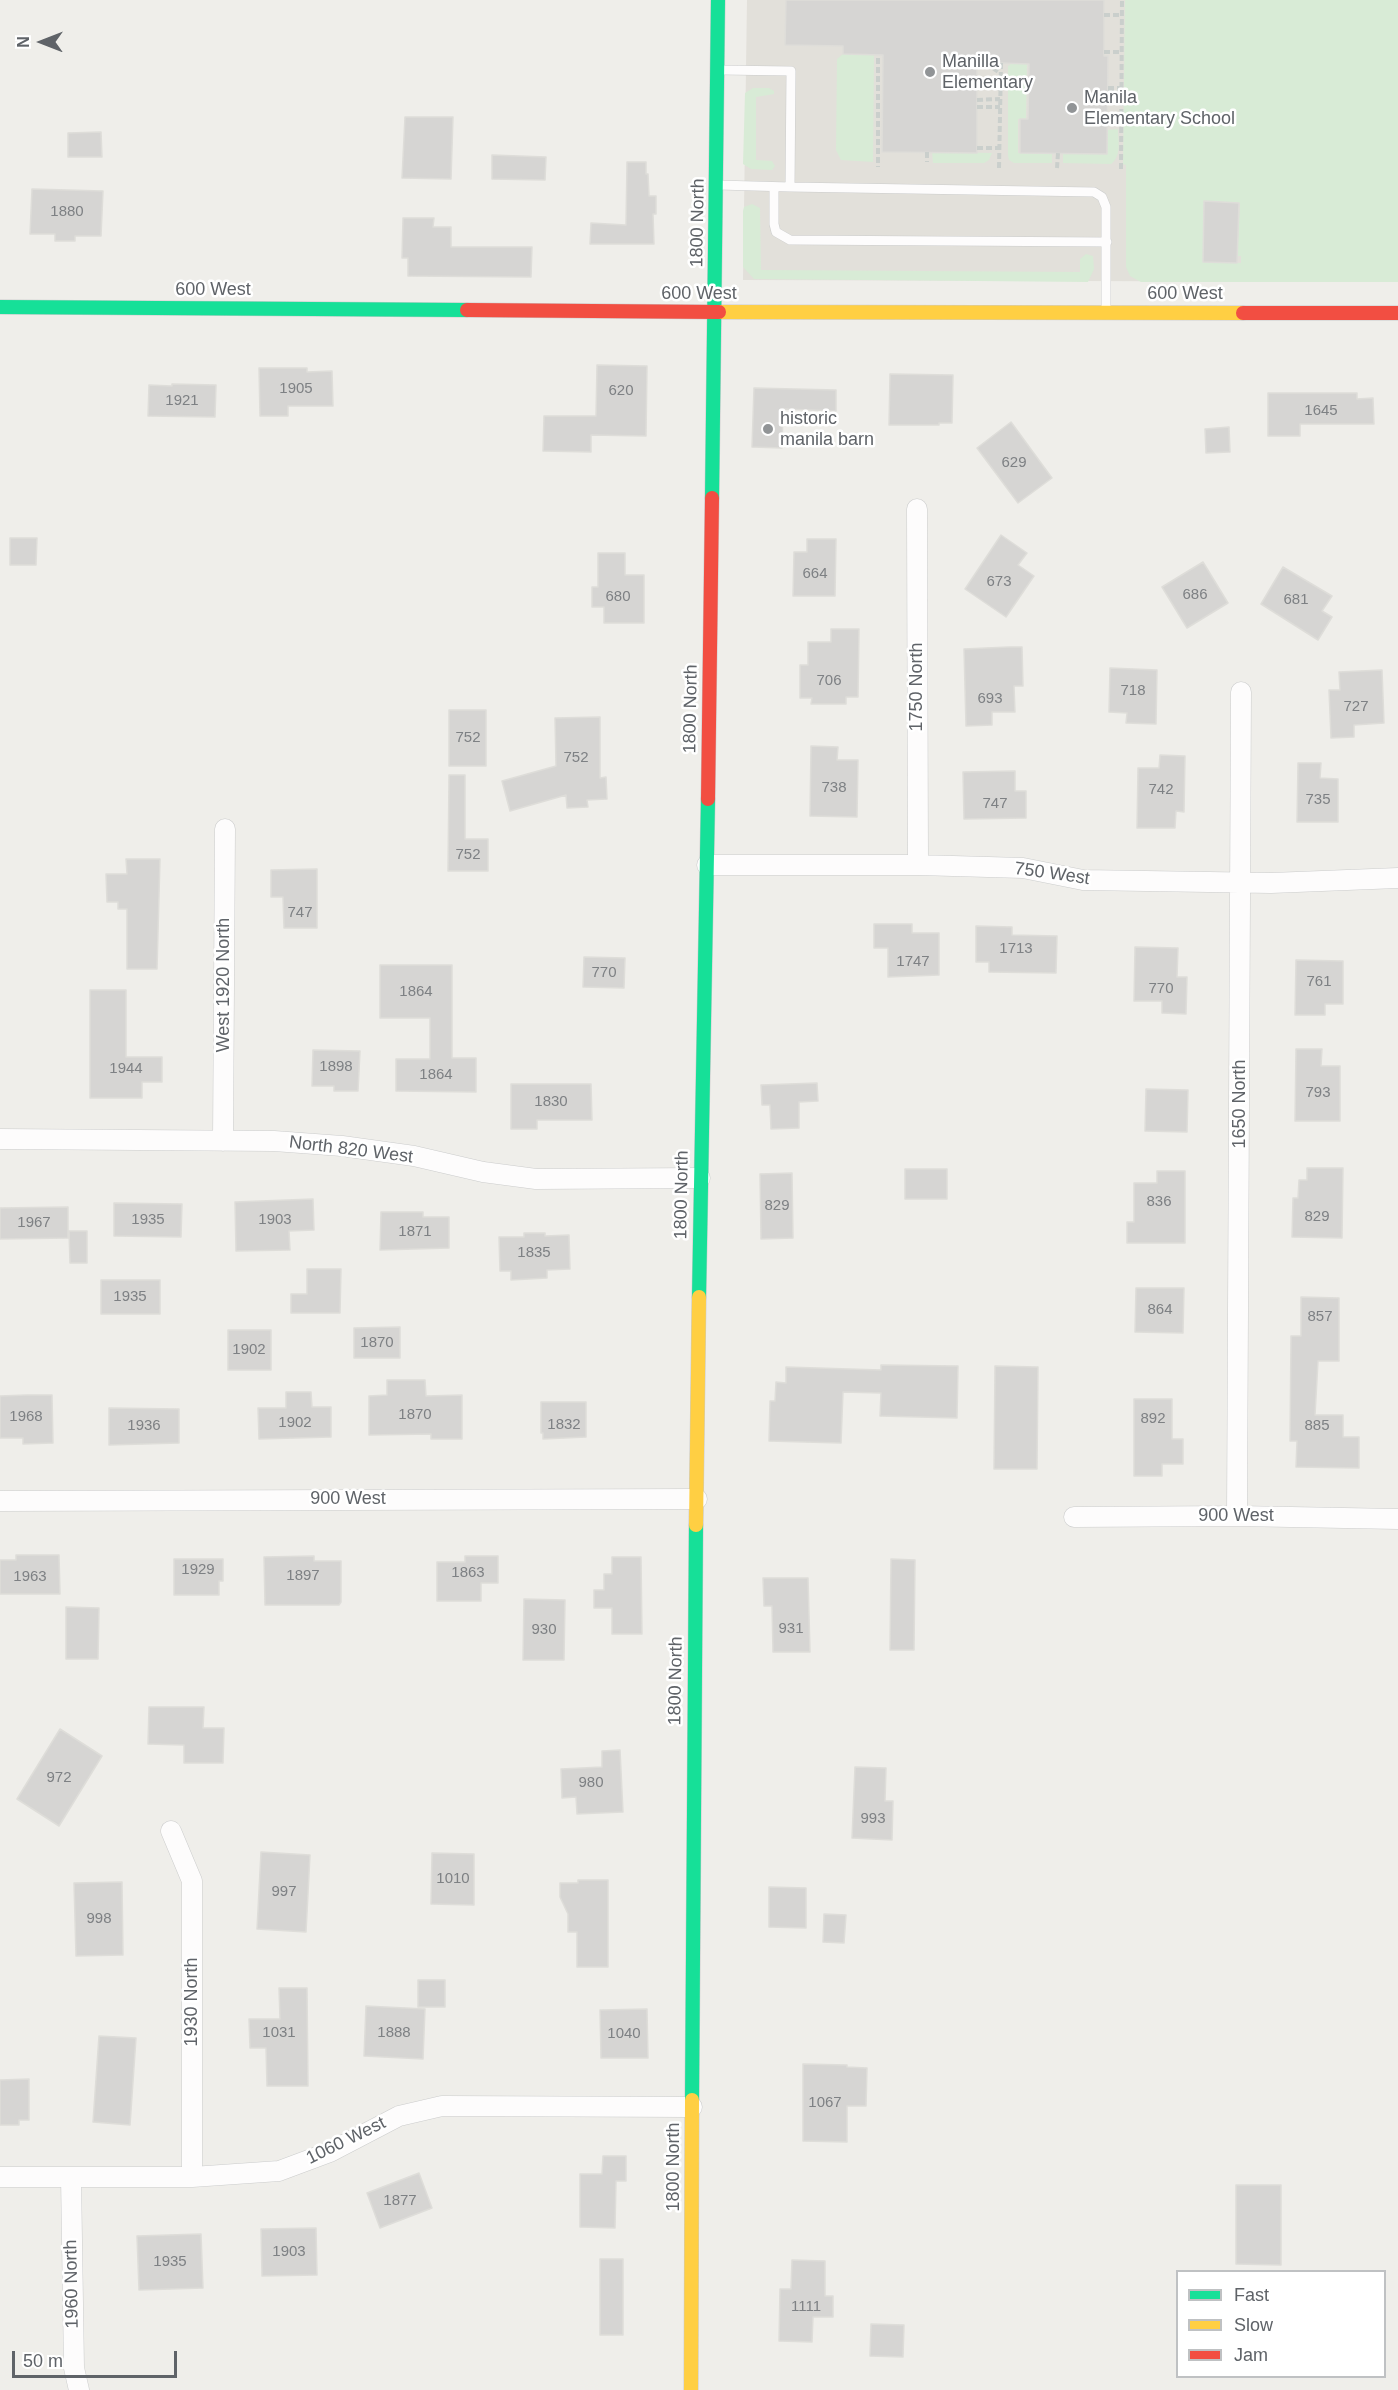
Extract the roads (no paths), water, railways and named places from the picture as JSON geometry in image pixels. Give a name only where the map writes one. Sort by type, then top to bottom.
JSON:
[{"type":"street","name":"1800 North","points":[[691,2390],[700,1178],[707,865],[718,0]]},
{"type":"street","name":"600 West","points":[[0,307],[714,312],[1398,313]]},
{"type":"street","name":"1750 North","points":[[917,509],[918,865]]},
{"type":"street","name":"1650 North","points":[[1238,1516],[1241,692]]},
{"type":"street","name":"West 1920 North","points":[[223,1141],[225,829]]},
{"type":"street","name":"750 West","points":[[707,865],[918,865],[1023,868],[1083,880],[1241,882],[1398,878]]},
{"type":"street","name":"North 820 West","points":[[0,1139],[274,1142],[342,1146],[414,1156],[483,1172],[536,1179],[700,1178]]},
{"type":"street","name":"900 West","points":[[0,1501],[697,1499]]},
{"type":"street","name":"900 West","points":[[1074,1517],[1238,1516],[1398,1520]]},
{"type":"street","name":"1930 North","points":[[171,1831],[192,1881],[192,2177]]},
{"type":"street","name":"1060 West","points":[[0,2177],[192,2177],[279,2171],[330,2152],[399,2116],[442,2106],[692,2107]]},
{"type":"street","name":"1960 North","points":[[70,2177],[74,2368],[79,2390]]},
{"type":"lane","points":[[718,70],[791,71],[790,187]]},
{"type":"lane","points":[[717,185],[1088,190],[1098,194],[1105,201],[1106,312]]},
{"type":"lane","points":[[774,187],[774,224],[777,232],[790,240],[1107,242]]},
{"type":"place","name":"Manilla Elementary","points":[[930,72]]},
{"type":"place","name":"Manila Elementary School","points":[[1072,108]]},
{"type":"place","name":"historic manila barn","points":[[768,429]]}]
